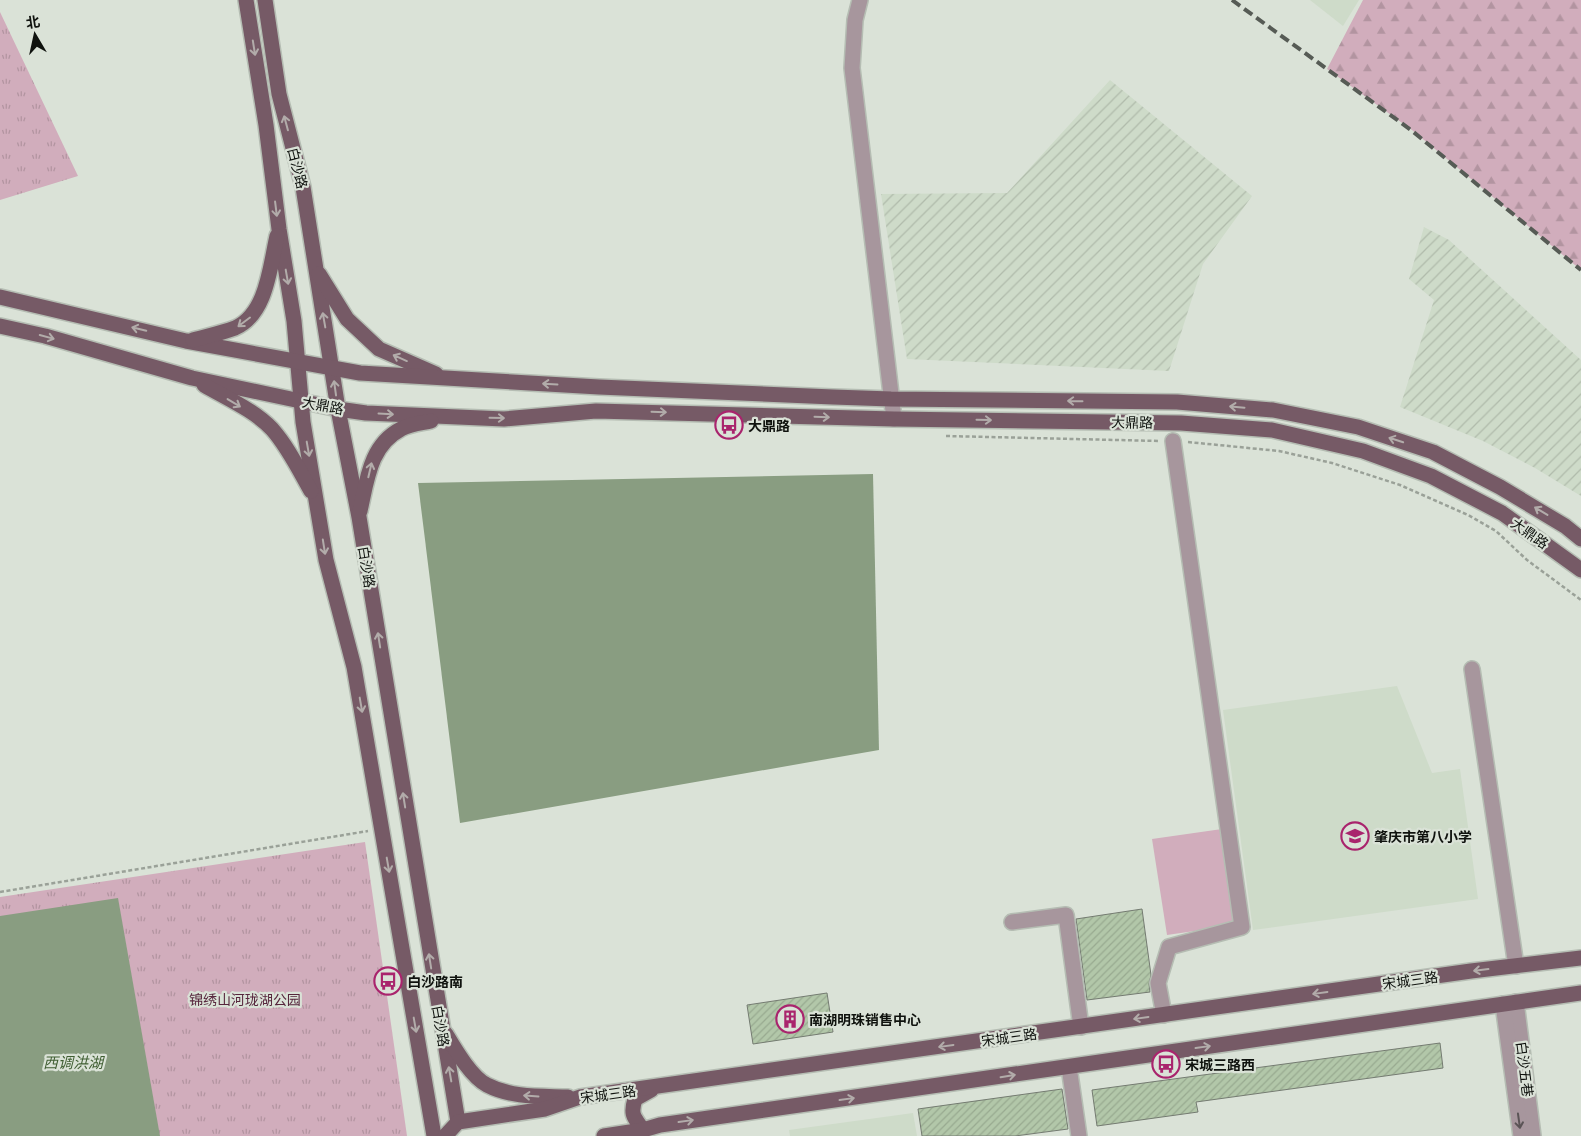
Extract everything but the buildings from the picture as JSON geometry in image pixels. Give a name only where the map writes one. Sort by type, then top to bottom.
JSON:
[{"type":"main road","name":"白沙路","points":[[246,0],[266,125],[278,229],[294,321],[300,401],[326,560],[354,667],[434,1136]]},
{"type":"main road","name":"白沙路","points":[[265,0],[279,94],[303,187],[338,409],[359,517],[459,1129]]},
{"type":"main road","points":[[186,341],[236,328],[249,319],[260,305],[278,229]]},
{"type":"main road","points":[[315,268],[347,319],[379,349],[444,378]]},
{"type":"main road","name":"大鼎路","points":[[0,296],[186,341],[377,375],[599,387],[891,399],[1177,402],[1273,410],[1358,427],[1433,452],[1500,487],[1565,526],[1581,539]]},
{"type":"main road","name":"大鼎路","points":[[0,326],[44,336],[192,378],[338,409],[366,413],[504,419],[596,411],[894,419],[1181,423],[1272,430],[1363,451],[1431,476],[1502,514],[1581,570]]},
{"type":"main road","points":[[192,378],[245,409],[271,429],[284,445],[316,498]]},
{"type":"main road","points":[[359,517],[372,461],[379,447],[389,436],[402,428],[449,417]]},
{"type":"main road","name":"宋城三路","points":[[459,1129],[580,1097],[1581,958]]},
{"type":"main road","points":[[604,1136],[643,1130],[660,1130],[1069,1067],[1581,993]]},
{"type":"main road","points":[[441,1026],[458,1055],[486,1084],[510,1094],[580,1097]]},
{"type":"main road","points":[[643,1130],[634,1118],[632,1110],[635,1099],[654,1088]]},
{"type":"main road","points":[[445,1136],[459,1129]]},
{"type":"street","points":[[860,0],[855,20],[852,68],[894,419]]},
{"type":"street","points":[[1164,1015],[1158,983],[1169,947],[1242,927],[1174,441]]},
{"type":"street","points":[[1472,669],[1516,966]]},
{"type":"street","points":[[1012,922],[1066,915],[1081,1027]]},
{"type":"street","points":[[1510,1003],[1521,1136]]},
{"type":"street","name":"白沙五巷","points":[[1510,1003],[1533,1136]]},
{"type":"street","points":[[1069,1067],[1079,1136]]},
{"type":"path","points":[[941,434],[950,437],[1174,441],[1279,451],[1332,463],[1400,485],[1468,515],[1496,531],[1527,560],[1581,600]]},
{"type":"path","points":[[0,892],[382,829]]},
{"type":"shaded area","points":[[1310,0],[1359,0],[1343,26]]},
{"type":"shaded area","points":[[1110,80],[1252,196],[1203,264],[1169,371],[907,359],[881,194],[1007,193]]},
{"type":"shaded area","points":[[1424,227],[1449,240],[1581,360],[1581,496],[1535,468],[1483,441],[1400,407],[1434,300],[1409,279]]},
{"type":"shaded area","name":"肇庆市第八小学","points":[[1397,686],[1432,773],[1460,769],[1478,899],[1253,930],[1223,710]]},
{"type":"shaded area","points":[[913,1113],[917,1136],[790,1136],[789,1130]]},
{"type":"green space","points":[[1363,0],[1581,0],[1581,270],[1412,130],[1327,69]]},
{"type":"green space","points":[[0,12],[78,176],[0,200]]},
{"type":"green space","points":[[1222,829],[1236,925],[1167,935],[1152,839]]},
{"type":"green space","name":"锦绣山河珑湖公园","points":[[365,842],[407,1136],[0,1136],[0,897]]},
{"type":"water","points":[[873,474],[879,750],[460,823],[418,483]]},
{"type":"water","name":"西调洪湖","points":[[118,898],[160,1136],[0,1136],[0,916]]},
{"type":"railway","points":[[1232,0],[1411,130],[1581,270]]},
{"type":"place","name":"大鼎路","points":[[729,425]]},
{"type":"place","name":"肇庆市第八小学","points":[[1355,836]]},
{"type":"place","name":"白沙路南","points":[[388,981]]},
{"type":"place","name":"南湖明珠销售中心","points":[[790,1019]]},
{"type":"place","name":"宋城三路西","points":[[1166,1064]]}]
